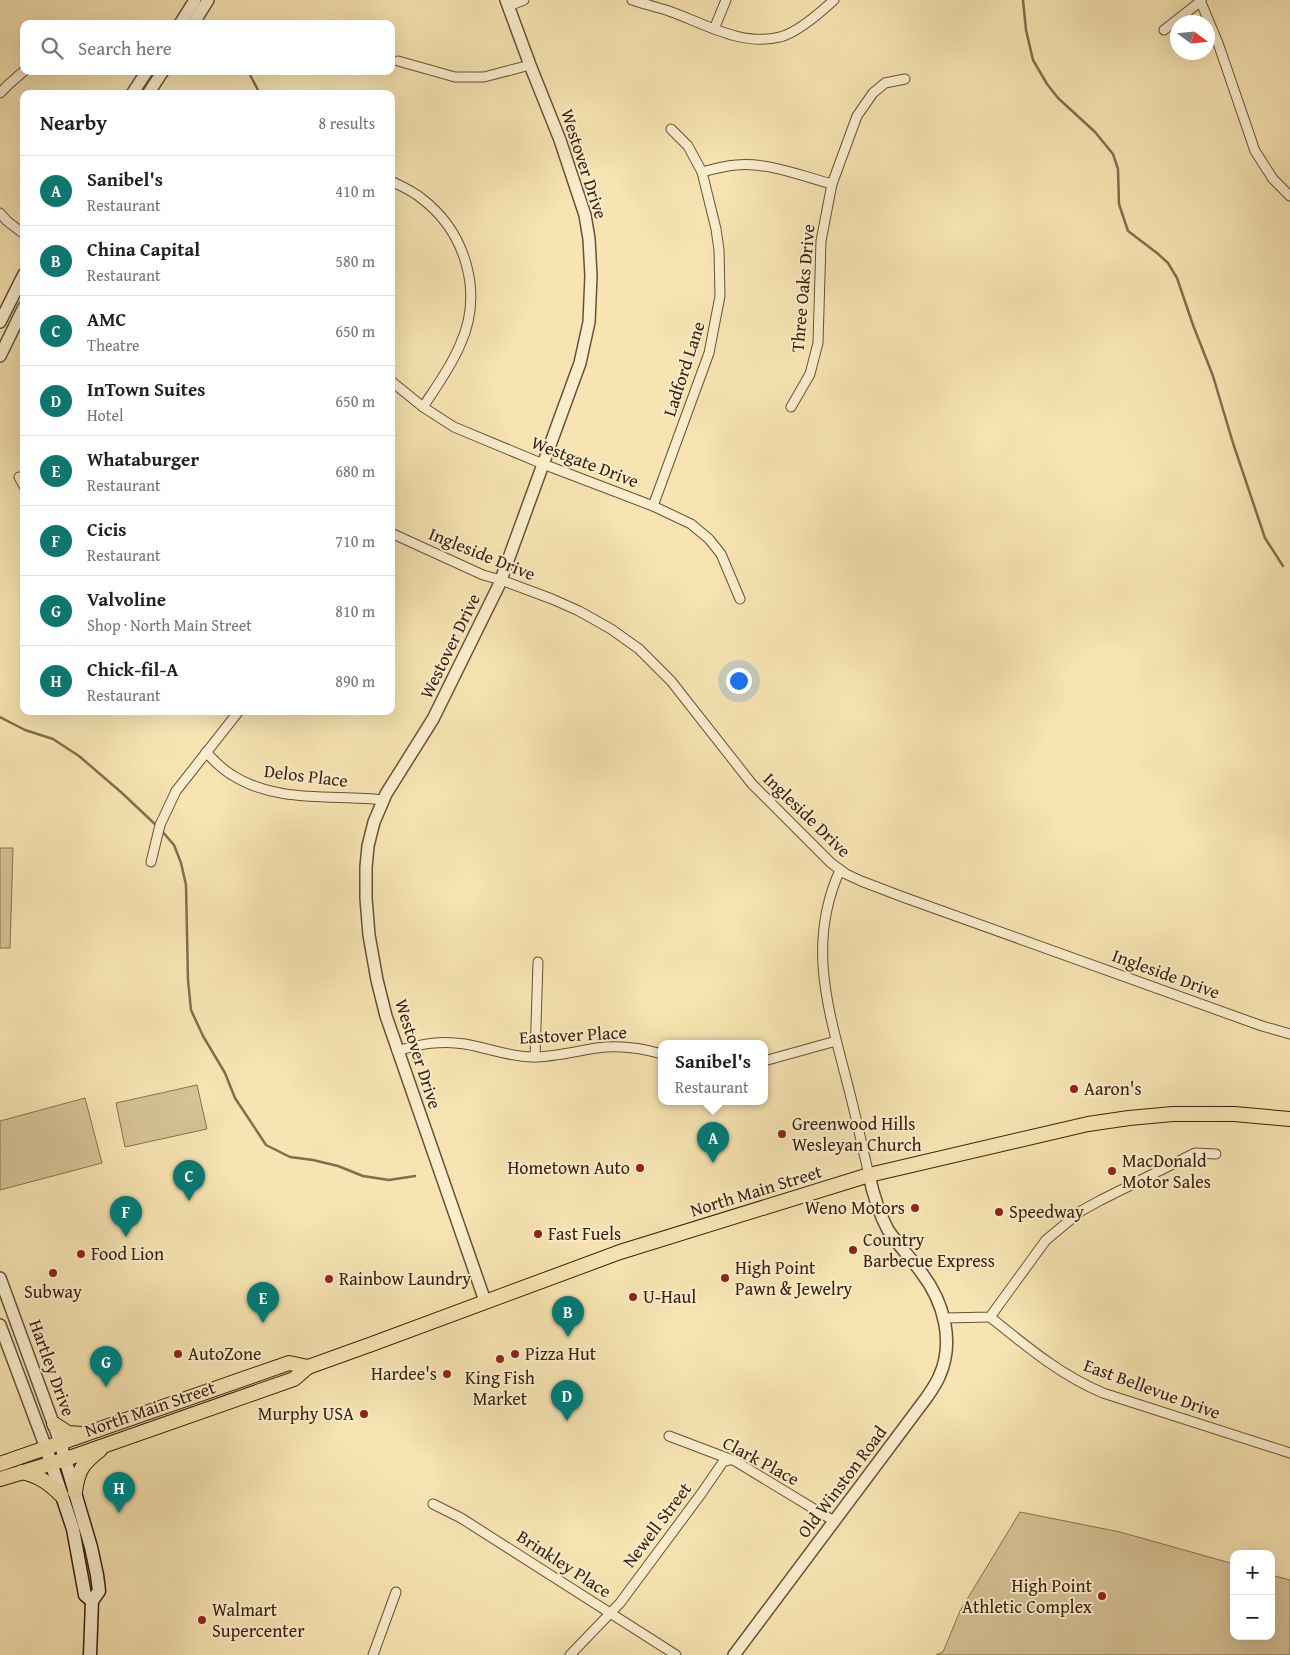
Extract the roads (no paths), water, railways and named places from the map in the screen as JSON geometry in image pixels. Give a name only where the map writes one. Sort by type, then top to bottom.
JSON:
[{"type":"main road","name":"North Main Street","points":[[0,1479],[66,1459],[294,1379],[308,1366],[620,1252],[869,1175],[1088,1124],[1129,1118],[1173,1114],[1234,1114],[1290,1119]]},
{"type":"main road","name":"North Main Street","points":[[0,1464],[289,1363],[308,1366]]},
{"type":"main road","points":[[54,1424],[68,1433],[83,1434]]},
{"type":"main road","points":[[60,1442],[91,1547],[97,1575],[98,1591],[92,1601],[90,1655]]},
{"type":"main road","points":[[75,1492],[77,1476],[83,1464],[108,1444]]},
{"type":"main road","points":[[46,1448],[73,1529],[85,1595],[92,1601]]},
{"type":"main road","points":[[21,1472],[32,1474],[48,1482],[61,1495]]},
{"type":"street","points":[[182,20],[195,0]]},
{"type":"street","points":[[196,20],[208,0]]},
{"type":"street","points":[[507,3],[524,0]]},
{"type":"street","points":[[632,0],[668,11],[739,38],[757,39],[781,37],[816,17],[834,0]]},
{"type":"street","points":[[714,29],[726,0]]},
{"type":"street","points":[[1164,30],[1201,1],[1218,43],[1255,151],[1273,179],[1290,196]]},
{"type":"street","name":"Westover Drive","points":[[486,1301],[386,1016],[369,935],[366,868],[368,846],[374,822],[384,800],[433,719],[501,580],[580,363],[589,322],[590,238],[585,215],[560,140],[507,3]]},
{"type":"street","points":[[398,61],[454,76],[484,77],[530,65]]},
{"type":"street","points":[[0,94],[20,74]]},
{"type":"street","points":[[135,90],[144,75]]},
{"type":"street","points":[[151,90],[160,75]]},
{"type":"street","name":"Three Oaks Drive","points":[[791,407],[810,374],[818,343],[821,241],[832,184],[856,116],[873,93],[885,83],[905,79]]},
{"type":"street","name":"Ladford Lane","points":[[653,506],[709,353],[720,296],[719,250],[716,229],[702,172],[688,146],[671,130]]},
{"type":"street","points":[[702,172],[738,164],[777,168],[832,184]]},
{"type":"street","points":[[395,183],[420,197],[437,212],[452,231],[470,276],[470,308],[467,326],[460,345],[423,407]]},
{"type":"street","points":[[0,213],[20,231]]},
{"type":"street","points":[[0,322],[20,282]]},
{"type":"street","points":[[0,356],[20,315]]},
{"type":"street","name":"Westgate Drive","points":[[395,384],[423,407],[454,427],[543,464],[653,506],[691,524],[709,539],[721,554],[740,599]]},
{"type":"street","name":"Ingleside Drive","points":[[395,535],[483,576],[501,580],[580,611],[612,629],[639,649],[671,681],[752,784],[831,864],[840,870],[861,881],[911,900],[1262,1026],[1290,1034]]},
{"type":"street","points":[[151,862],[160,826],[176,790],[236,715]]},
{"type":"street","name":"Delos Place","points":[[206,752],[232,775],[247,784],[264,790],[307,796],[384,800]]},
{"type":"street","points":[[840,870],[827,907],[822,961],[828,1006],[869,1175]]},
{"type":"street","points":[[535,1057],[538,962]]},
{"type":"street","points":[[768,1060],[836,1041]]},
{"type":"street","name":"Eastover Place","points":[[397,1051],[423,1043],[447,1042],[520,1056],[535,1057],[561,1056],[596,1048],[616,1047],[637,1048],[658,1053]]},
{"type":"street","points":[[945,1318],[990,1317],[1046,1240],[1081,1211],[1196,1153],[1216,1154]]},
{"type":"street","name":"Old Winston Road","points":[[734,1655],[927,1397],[939,1377],[945,1360],[945,1318],[938,1298],[888,1229],[872,1190],[869,1175]]},
{"type":"street","name":"Hartley Drive","points":[[0,1278],[60,1442]]},
{"type":"street","name":"East Bellevue Drive","points":[[990,1317],[1040,1357],[1081,1384],[1109,1395],[1290,1453]]},
{"type":"street","name":"Hartley Drive","points":[[0,1325],[46,1448]]},
{"type":"street","name":"Clark Place","points":[[669,1436],[735,1461],[834,1521]]},
{"type":"street","name":"Newell Street","points":[[570,1655],[610,1613],[723,1462],[729,1460]]},
{"type":"street","name":"Brinkley Place","points":[[433,1504],[461,1518],[676,1655]]},
{"type":"street","points":[[373,1655],[396,1592]]},
{"type":"waterway","points":[[1023,0],[1026,30],[1033,60],[1058,98],[1095,132],[1113,154],[1118,169],[1119,204],[1128,231],[1168,263],[1177,278],[1213,376],[1265,538],[1283,566]]},
{"type":"waterway","points":[[250,75],[258,90]]},
{"type":"waterway","points":[[0,717],[25,730],[53,739],[79,756],[157,826]]},
{"type":"waterway","points":[[161,830],[174,845],[181,863],[186,885],[188,980],[191,1010],[203,1036],[225,1073],[235,1098],[266,1145],[290,1157],[338,1166],[363,1176],[389,1180],[415,1176]]},
{"type":"place","name":"Aaron's","points":[[1074,1089]]},
{"type":"place","name":"Greenwood Hills Wesleyan Church","points":[[782,1134]]},
{"type":"place","name":"Sanibel's","points":[[713,1163]]},
{"type":"place","name":"Hometown Auto","points":[[640,1168]]},
{"type":"place","name":"MacDonald Motor Sales","points":[[1112,1171]]},
{"type":"place","name":"AMC","points":[[189,1201]]},
{"type":"place","name":"Weno Motors","points":[[915,1208]]},
{"type":"place","name":"Speedway","points":[[999,1212]]},
{"type":"place","name":"Fast Fuels","points":[[538,1234]]},
{"type":"place","name":"Cicis","points":[[126,1237]]},
{"type":"place","name":"Country Barbecue Express","points":[[853,1250]]},
{"type":"place","name":"Food Lion","points":[[81,1254]]},
{"type":"place","name":"Subway","points":[[53,1273]]},
{"type":"place","name":"High Point Pawn & Jewelry","points":[[725,1278]]},
{"type":"place","name":"Rainbow Laundry","points":[[329,1279]]},
{"type":"place","name":"U-Haul","points":[[633,1297]]},
{"type":"place","name":"Whataburger","points":[[263,1323]]},
{"type":"place","name":"China Capital","points":[[568,1337]]},
{"type":"place","name":"AutoZone","points":[[178,1354]]},
{"type":"place","name":"Pizza Hut","points":[[515,1354]]},
{"type":"place","name":"King Fish Market","points":[[500,1359]]},
{"type":"place","name":"Hardee's","points":[[447,1374]]},
{"type":"place","name":"Valvoline","points":[[106,1387]]},
{"type":"place","name":"Murphy USA","points":[[364,1414]]},
{"type":"place","name":"InTown Suites","points":[[567,1421]]},
{"type":"place","name":"Chick-fil-A","points":[[119,1513]]},
{"type":"place","name":"High Point Athletic Complex","points":[[1102,1596]]},
{"type":"place","name":"Walmart Supercenter","points":[[202,1620]]}]
